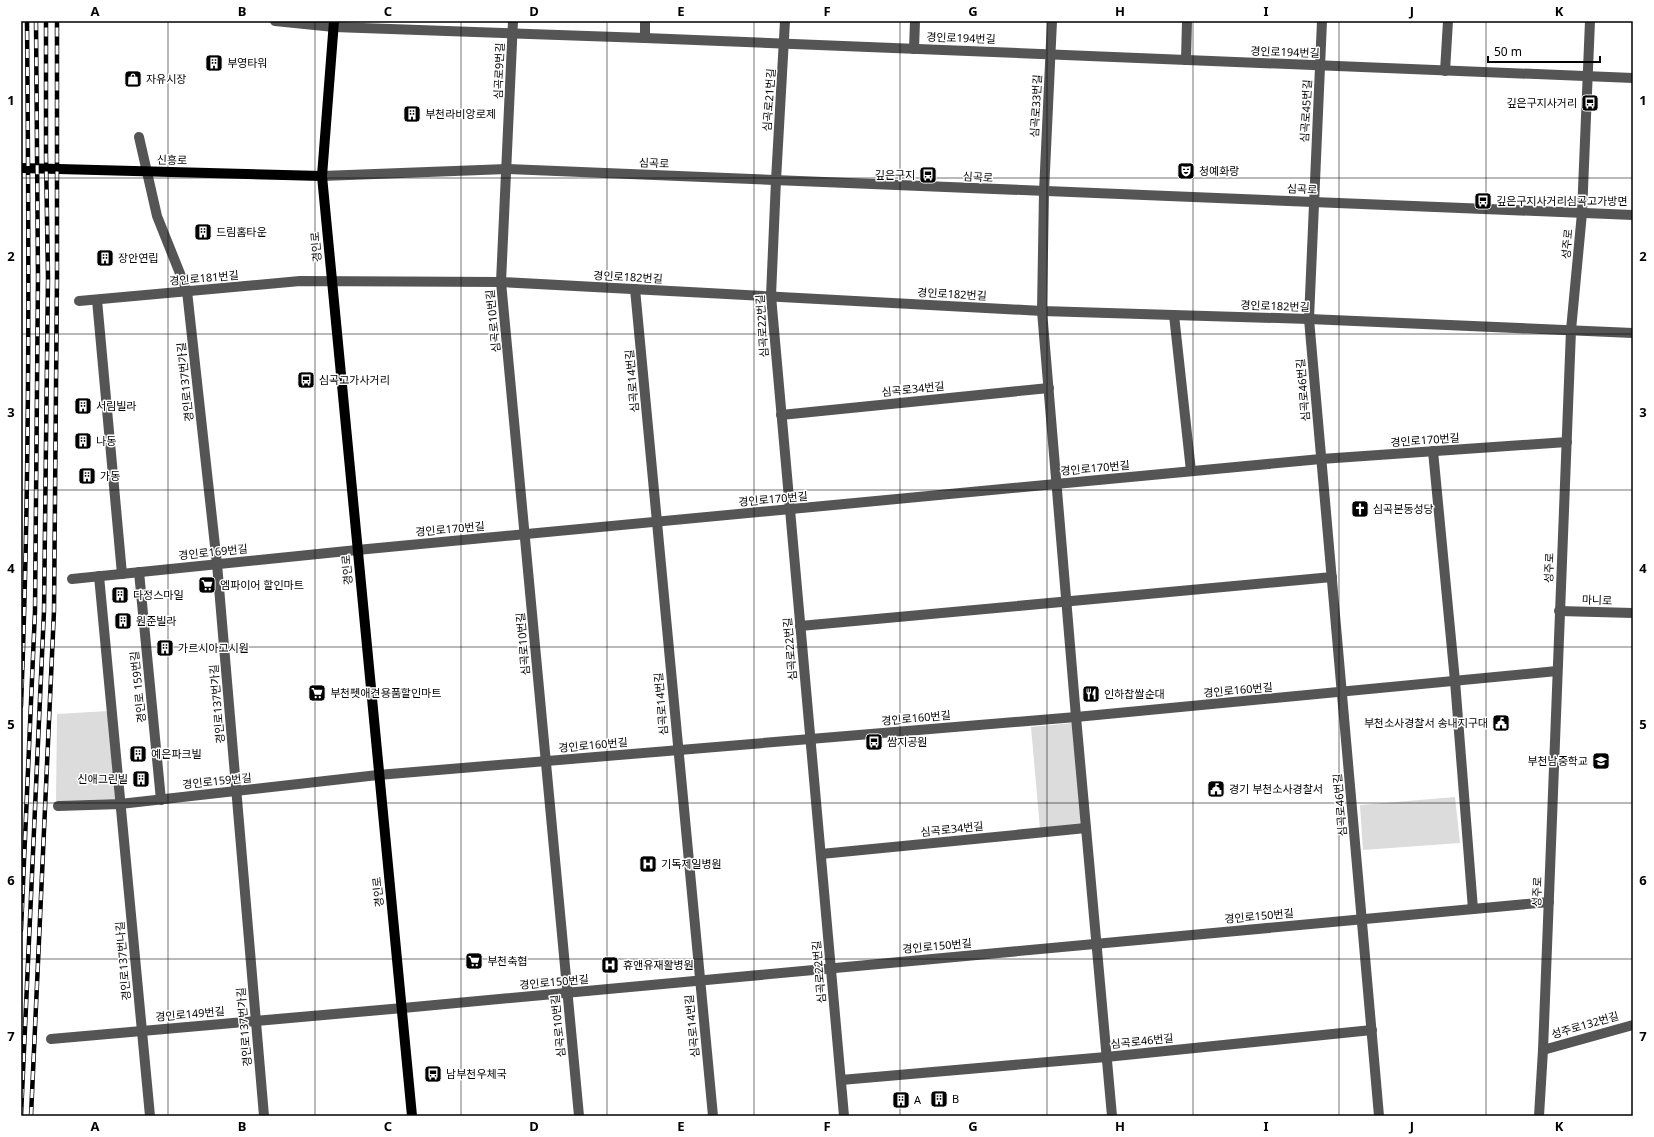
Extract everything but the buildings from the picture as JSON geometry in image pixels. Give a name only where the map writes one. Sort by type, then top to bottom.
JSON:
[{"type":"main road","name":"경인로","points":[[334,24],[322,176],[378,775],[412,1116]]},
{"type":"main road","name":"신흥로","points":[[21,168],[322,176]]},
{"type":"street","name":"경인로194번길","points":[[275,21],[512,34],[645,38],[1633,78]]},
{"type":"street","name":"심곡로9번길","points":[[507,169],[513,21]]},
{"type":"street","points":[[645,38],[646,21]]},
{"type":"street","name":"심곡로21번길","points":[[776,180],[785,44],[785,21]]},
{"type":"street","points":[[914,49],[915,21]]},
{"type":"street","name":"심곡로33번길","points":[[1044,192],[1052,21]]},
{"type":"street","points":[[1186,60],[1187,21]]},
{"type":"street","name":"심곡로45번길","points":[[1314,201],[1322,21]]},
{"type":"street","points":[[1445,71],[1448,21]]},
{"type":"street","name":"성주로","points":[[1539,1116],[1544,1050],[1559,611],[1571,330],[1582,213],[1590,21]]},
{"type":"street","name":"경인로137번가길","points":[[139,137],[157,216],[187,291],[217,564],[264,1116]]},
{"type":"street","name":"심곡로","points":[[322,176],[507,169],[1633,215]]},
{"type":"street","name":"심곡로10번길","points":[[507,169],[501,282],[566,993],[579,1116]]},
{"type":"street","name":"심곡로22번길","points":[[776,180],[771,296],[844,1116]]},
{"type":"street","points":[[1044,192],[1042,310],[1076,717],[1112,1116]]},
{"type":"street","name":"심곡로46번길","points":[[1314,201],[1309,319],[1379,1116]]},
{"type":"street","name":"경인로181번길","points":[[79,302],[300,281],[332,282]]},
{"type":"street","name":"경인로182번길","points":[[332,282],[501,282],[1042,310],[1309,319],[1633,333]]},
{"type":"street","name":"심곡로14번길","points":[[636,289],[656,522],[712,1116]]},
{"type":"street","points":[[97,300],[122,574]]},
{"type":"street","points":[[1174,315],[1191,472]]},
{"type":"street","name":"심곡로34번길","points":[[781,414],[1049,388]]},
{"type":"street","name":"경인로170번길","points":[[357,550],[1321,459],[1567,442]]},
{"type":"street","points":[[1432,451],[1455,681],[1473,909]]},
{"type":"street","name":"경인로169번길","points":[[72,579],[357,550]]},
{"type":"street","name":"경인로 159번길","points":[[139,572],[161,800]]},
{"type":"street","name":"경인로137번나길","points":[[99,576],[150,1116]]},
{"type":"street","points":[[800,626],[1066,600],[1332,577]]},
{"type":"street","name":"마니로","points":[[1559,611],[1633,614]]},
{"type":"street","name":"경인로160번길","points":[[378,775],[1076,717],[1557,671]]},
{"type":"street","name":"경인로159번길","points":[[58,806],[120,804],[378,775]]},
{"type":"street","name":"심곡로34번길","points":[[821,854],[1086,828]]},
{"type":"street","name":"경인로150번길","points":[[402,1008],[1549,902]]},
{"type":"street","name":"경인로149번길","points":[[51,1039],[402,1008]]},
{"type":"street","name":"성주로132번길","points":[[1544,1050],[1633,1025]]},
{"type":"street","name":"심곡로46번길","points":[[1106,1057],[1372,1030]]},
{"type":"street","points":[[841,1080],[1106,1057]]},
{"type":"shaded area","points":[[108,711],[115,799],[56,801],[57,714]]},
{"type":"shaded area","points":[[1073,723],[1081,825],[1040,829],[1031,727]]},
{"type":"shaded area","points":[[1455,797],[1460,843],[1363,850],[1360,805]]},
{"type":"railway","points":[[21,706],[27,449],[27,21]]},
{"type":"railway","points":[[21,930],[35,611],[38,277],[36,21]]},
{"type":"railway","points":[[21,1116],[44,611],[48,277],[46,21]]},
{"type":"railway","points":[[31,1116],[54,611],[57,277],[57,21]]},
{"type":"place","name":"부영타워","points":[[214,63]]},
{"type":"place","name":"자유시장","points":[[133,79]]},
{"type":"place","name":"깊은구지사거리","points":[[1590,103]]},
{"type":"place","name":"부천라비앙로제","points":[[412,114]]},
{"type":"place","name":"청예화랑","points":[[1186,171]]},
{"type":"place","name":"깊은구지","points":[[928,175]]},
{"type":"place","name":"깊은구지사거리심곡고가방면","points":[[1483,201]]},
{"type":"place","name":"드림홈타운","points":[[203,232]]},
{"type":"place","name":"장안연립","points":[[105,258]]},
{"type":"place","name":"심곡고가사거리","points":[[306,380]]},
{"type":"place","name":"서림빌라","points":[[83,406]]},
{"type":"place","name":"나동","points":[[83,441]]},
{"type":"place","name":"가동","points":[[87,476]]},
{"type":"place","name":"심곡본동성당","points":[[1360,509]]},
{"type":"place","name":"엠파이어 할인마트","points":[[207,585]]},
{"type":"place","name":"다정스마일","points":[[120,595]]},
{"type":"place","name":"원준빌라","points":[[123,621]]},
{"type":"place","name":"가르시아고시원","points":[[165,648]]},
{"type":"place","name":"부천펫애견용품할인마트","points":[[317,693]]},
{"type":"place","name":"인하찹쌀순대","points":[[1091,694]]},
{"type":"place","name":"부천소사경찰서 송내지구대","points":[[1501,723]]},
{"type":"place","name":"쌈지공원","points":[[874,742]]},
{"type":"place","name":"예은파크빌","points":[[138,754]]},
{"type":"place","name":"부천남중학교","points":[[1601,761]]},
{"type":"place","name":"신애그린빌","points":[[141,779]]},
{"type":"place","name":"경기 부천소사경찰서","points":[[1216,789]]},
{"type":"place","name":"기독제일병원","points":[[648,864]]},
{"type":"place","name":"부천축협","points":[[474,961]]},
{"type":"place","name":"휴앤유재활병원","points":[[610,965]]},
{"type":"place","name":"남부천우체국","points":[[433,1074]]},
{"type":"place","name":"B","points":[[939,1099]]},
{"type":"place","name":"A","points":[[901,1100]]}]
